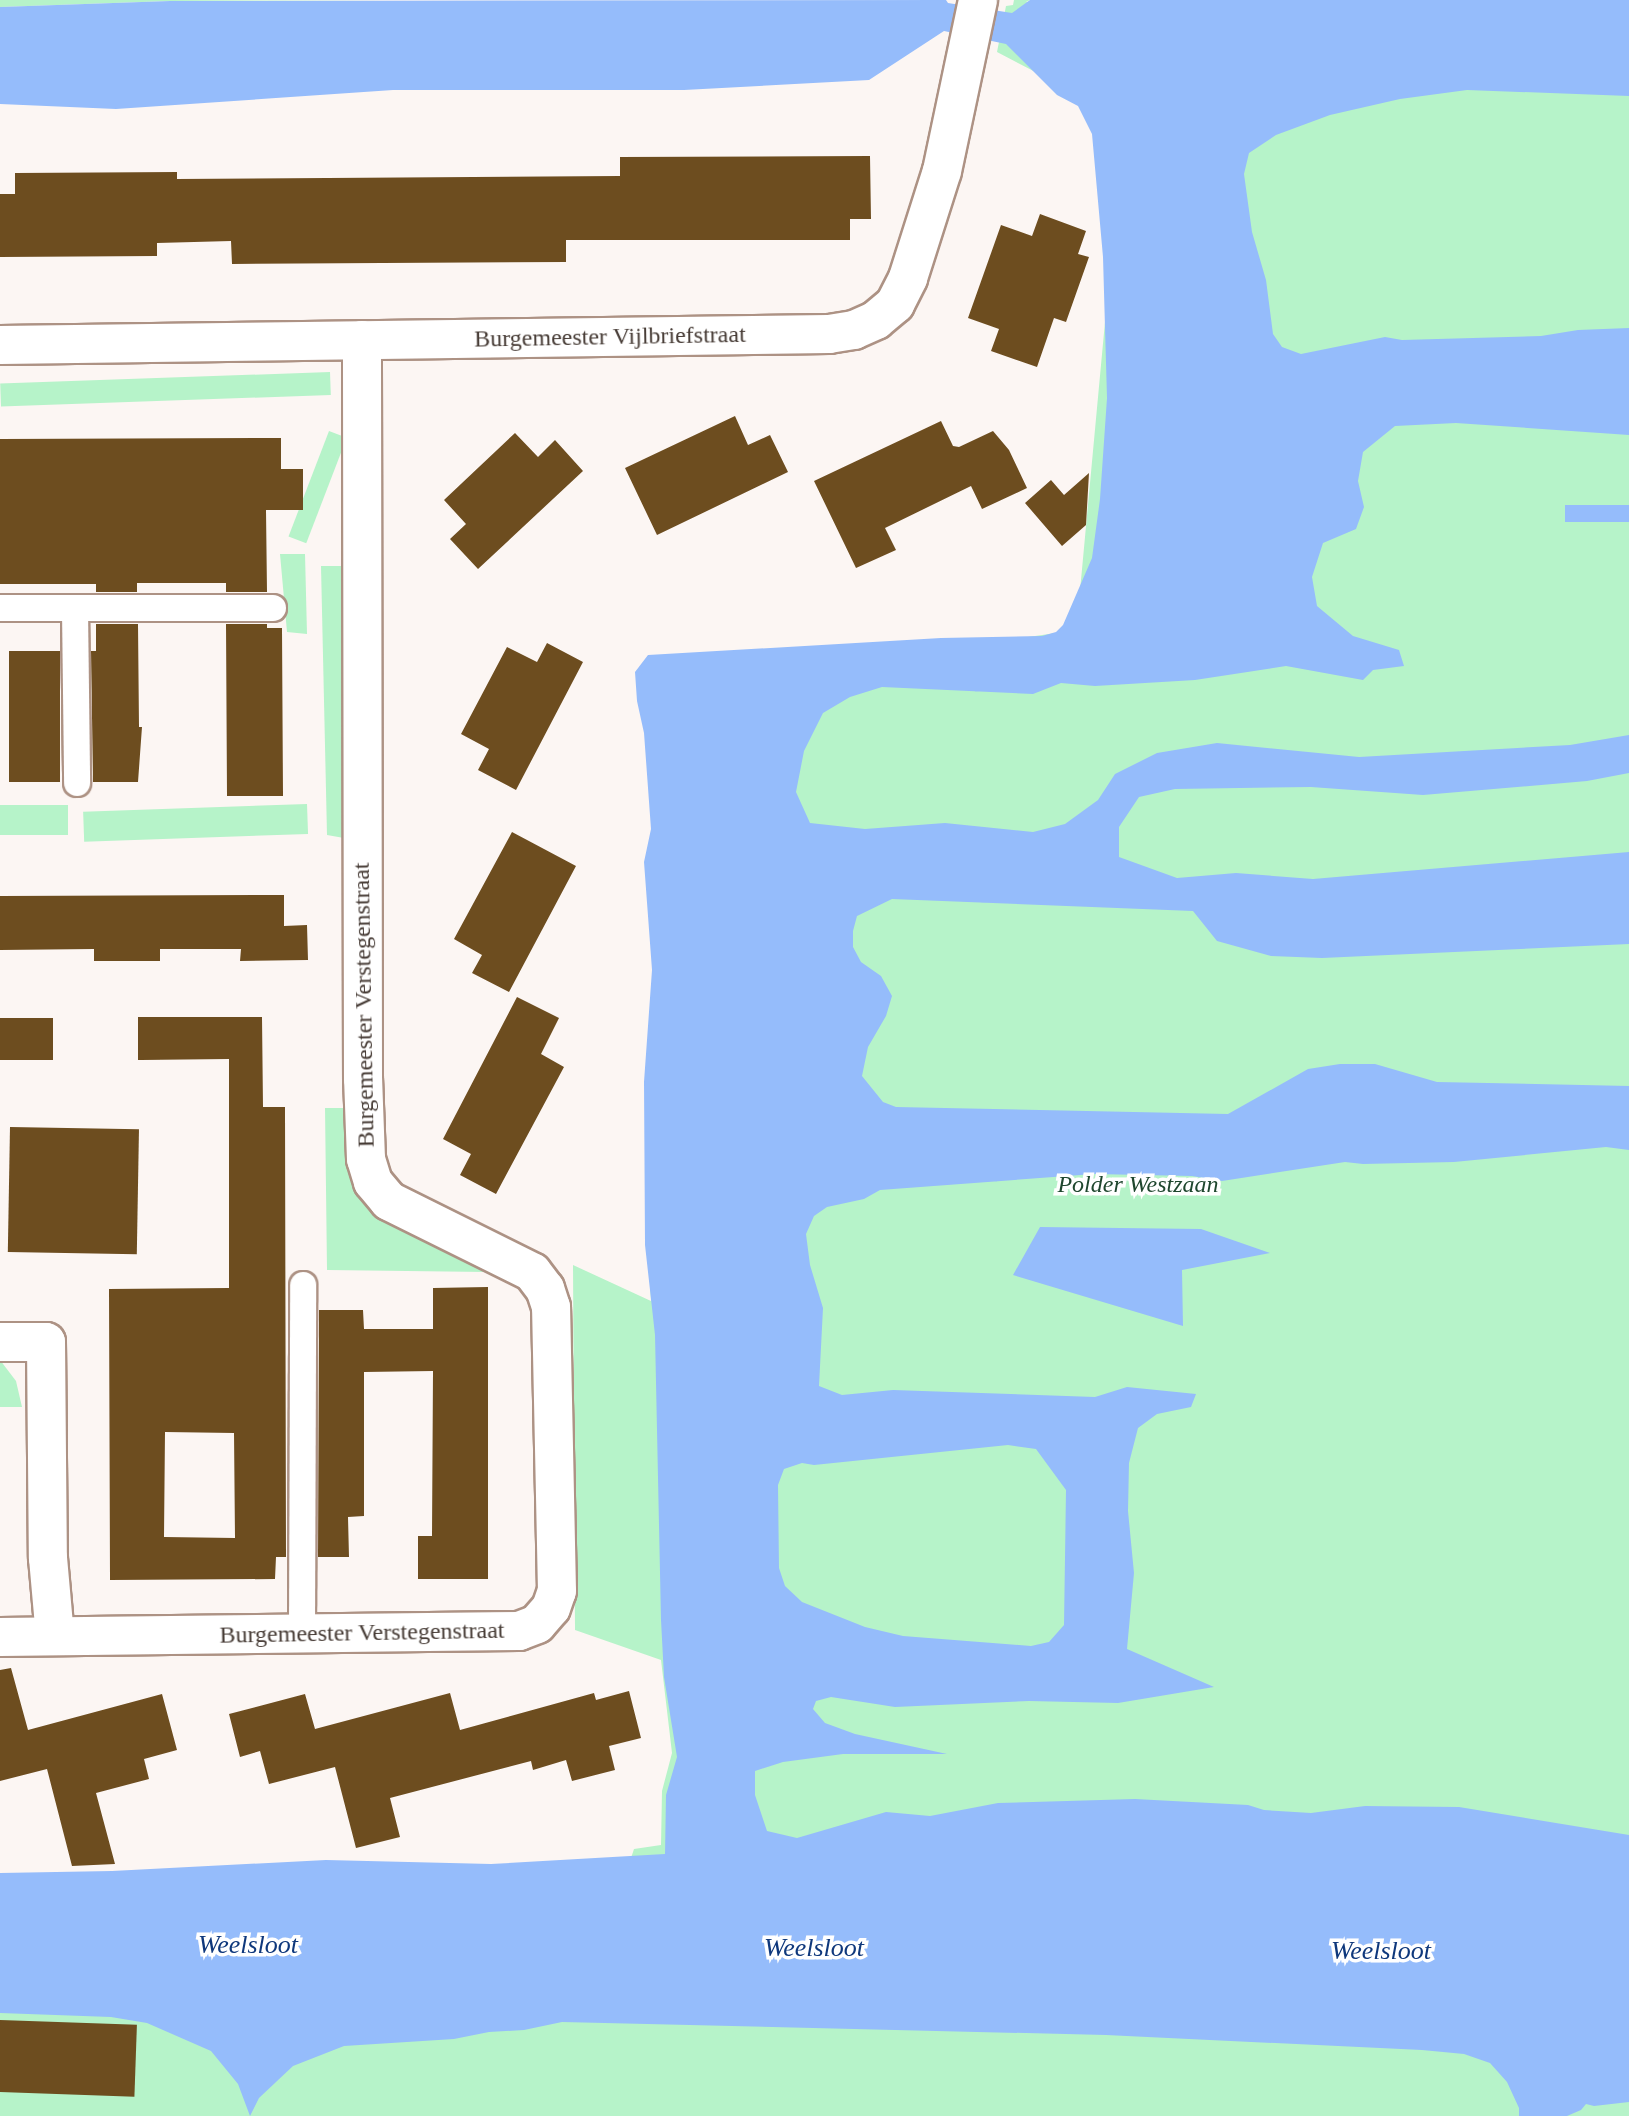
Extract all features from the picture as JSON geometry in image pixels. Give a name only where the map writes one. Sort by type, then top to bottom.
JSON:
[{"type":"street","name":"Burgemeester Vijlbriefstraat","points":[[0,345],[829,334],[854,330],[876,320],[895,304],[908,278],[942,171],[969,55],[978,0]]},
{"type":"street","name":"Burgemeester Verstegenstraat","points":[[0,1637],[519,1631],[537,1624],[551,1608],[557,1591],[551,1307],[545,1289],[532,1272],[389,1201],[373,1182],[366,1159],[363,1079],[362,340]]},
{"type":"street","points":[[0,1342],[46,1342],[48,1558],[55,1636]]},
{"type":"lane","points":[[0,608],[273,608]]},
{"type":"lane","points":[[75,609],[76,783]]},
{"type":"lane","points":[[302,1634],[303,1285]]},
{"type":"green space","points":[[0,0],[387,0],[170,1],[0,7]]},
{"type":"green space","name":"Polder Westzaan","points":[[1014,0],[1629,0],[1629,2116],[0,2116],[0,1881],[629,1864],[634,1849],[661,1845],[662,1791],[672,1753],[661,1660],[575,1630],[573,1265],[651,1301],[647,1233],[646,1069],[653,970],[652,830],[645,733],[1021,638],[1056,633],[1077,623],[1121,150],[1103,117],[1045,77],[997,52],[1006,6],[1013,5]]},
{"type":"green space","points":[[330,372],[331,395],[1,407],[0,384]]},
{"type":"green space","points":[[329,431],[347,438],[306,543],[289,536]]},
{"type":"green space","points":[[280,554],[305,554],[307,634],[287,632]]},
{"type":"green space","points":[[321,566],[341,566],[344,838],[327,835]]},
{"type":"green space","points":[[307,804],[308,834],[84,842],[83,812]]},
{"type":"green space","points":[[0,805],[68,805],[68,835],[0,835]]},
{"type":"green space","points":[[325,1108],[353,1108],[359,1197],[387,1217],[487,1272],[327,1270]]},
{"type":"green space","points":[[0,1360],[16,1381],[22,1407],[0,1407]]},
{"type":"water","name":"Weelsloot","points":[[946,0],[948,3],[1012,13],[1030,0],[1629,0],[1629,96],[1467,90],[1400,99],[1330,115],[1276,135],[1249,153],[1244,174],[1252,232],[1266,280],[1273,334],[1282,347],[1301,354],[1385,337],[1402,340],[1541,336],[1578,330],[1629,328],[1629,435],[1456,423],[1395,426],[1363,452],[1358,481],[1364,507],[1356,529],[1323,543],[1312,577],[1317,606],[1353,636],[1399,650],[1404,666],[1373,670],[1363,680],[1286,666],[1195,680],[1095,686],[1061,683],[1033,694],[882,687],[850,697],[823,713],[804,751],[796,792],[810,823],[865,829],[945,823],[1033,832],[1065,824],[1098,800],[1115,774],[1157,753],[1217,743],[1359,757],[1570,745],[1629,735],[1629,773],[1587,781],[1423,795],[1311,787],[1175,789],[1139,797],[1119,827],[1119,857],[1177,878],[1236,873],[1313,879],[1629,852],[1629,944],[1322,958],[1271,956],[1217,941],[1193,911],[892,899],[857,916],[853,947],[861,962],[881,976],[892,996],[886,1016],[868,1047],[862,1076],[883,1102],[896,1107],[1228,1114],[1308,1069],[1340,1064],[1375,1064],[1437,1082],[1629,1086],[1629,1150],[1606,1147],[1454,1162],[1345,1162],[1222,1181],[1192,1176],[1094,1174],[880,1190],[864,1199],[827,1207],[814,1216],[806,1234],[810,1265],[823,1308],[819,1386],[842,1395],[893,1390],[1095,1397],[1127,1387],[1196,1394],[1191,1407],[1157,1414],[1138,1428],[1129,1463],[1128,1511],[1134,1573],[1127,1649],[1214,1687],[1118,1703],[1029,1701],[895,1707],[831,1697],[816,1701],[813,1709],[825,1723],[855,1734],[947,1754],[843,1754],[783,1762],[755,1771],[755,1795],[767,1831],[797,1838],[886,1812],[930,1816],[998,1803],[1135,1799],[1248,1805],[1264,1810],[1311,1813],[1365,1806],[1459,1807],[1629,1835],[1629,2102],[1594,2106],[1586,2104],[1581,2110],[1567,2116],[1519,2116],[1519,2108],[1507,2082],[1490,2063],[1464,2054],[1422,2050],[1106,2035],[562,2022],[454,2039],[344,2046],[293,2066],[259,2098],[250,2116],[238,2084],[211,2051],[147,2023],[111,2017],[0,2013],[0,1873],[112,1871],[326,1860],[491,1864],[665,1854],[666,1795],[677,1757],[664,1677],[655,1335],[645,1245],[644,1082],[652,970],[644,862],[651,829],[644,733],[637,701],[635,672],[648,655],[941,638],[1042,636],[1056,632],[1063,625],[1092,558],[1100,499],[1107,398],[1103,257],[1092,134],[1078,106],[1057,95],[1006,44],[944,31],[869,80],[684,90],[393,90],[116,109],[0,104],[0,7],[170,1]],"holes":[[[1008,1445],[1036,1449],[1066,1490],[1064,1625],[1049,1642],[1031,1646],[903,1636],[865,1627],[802,1602],[785,1586],[779,1568],[778,1485],[784,1469],[802,1463],[814,1465]]]},
{"type":"water","points":[[1565,505],[1629,505],[1629,522],[1565,522]]},
{"type":"water","points":[[1040,1227],[1201,1229],[1270,1253],[1182,1270],[1183,1326],[1013,1275]]},
{"type":"building","points":[[870,156],[871,219],[850,219],[850,240],[566,240],[566,262],[232,264],[231,241],[157,243],[157,256],[0,257],[0,194],[15,194],[15,173],[177,172],[177,179],[620,176],[620,157]]},
{"type":"building","points":[[1040,214],[1086,231],[1078,254],[1089,257],[1066,322],[1054,318],[1037,367],[991,351],[999,329],[968,318],[1001,225],[1032,236]]},
{"type":"building","points":[[735,416],[748,445],[770,435],[788,472],[657,535],[625,468]]},
{"type":"building","points":[[941,421],[953,446],[959,447],[993,431],[1009,450],[1027,488],[982,509],[971,486],[885,528],[896,550],[856,568],[814,481]]},
{"type":"building","points":[[515,433],[538,457],[555,440],[583,471],[478,569],[450,539],[466,524],[444,500]]},
{"type":"building","points":[[281,438],[281,469],[303,469],[303,510],[266,510],[267,592],[226,592],[226,583],[137,583],[137,592],[96,592],[96,584],[0,584],[0,439]]},
{"type":"building","points":[[1089,473],[1086,525],[1062,546],[1025,503],[1051,480],[1064,495]]},
{"type":"building","points":[[96,624],[138,624],[139,727],[142,727],[138,782],[93,782],[91,651],[96,651]]},
{"type":"building","points":[[226,624],[267,624],[267,628],[282,628],[283,796],[227,796]]},
{"type":"building","points":[[547,643],[583,662],[516,790],[478,770],[489,749],[461,734],[507,647],[537,662]]},
{"type":"building","points":[[9,651],[60,651],[60,782],[9,782]]},
{"type":"building","points":[[512,832],[576,866],[509,992],[472,973],[482,955],[454,939]]},
{"type":"building","points":[[284,895],[284,926],[307,925],[308,960],[240,961],[241,949],[160,949],[160,961],[94,961],[94,949],[0,950],[0,896]]},
{"type":"building","points":[[517,997],[559,1018],[541,1054],[564,1067],[496,1194],[460,1175],[471,1154],[443,1139]]},
{"type":"building","points":[[138,1017],[262,1017],[263,1107],[285,1107],[286,1557],[276,1557],[275,1579],[110,1580],[109,1289],[229,1288],[229,1059],[138,1060]],"holes":[[[165,1432],[234,1433],[235,1538],[164,1537]]]},
{"type":"building","points":[[0,1018],[53,1018],[53,1060],[0,1060]]},
{"type":"building","points":[[10,1127],[139,1129],[137,1254],[8,1252]]},
{"type":"building","points":[[488,1287],[488,1579],[418,1579],[418,1536],[432,1536],[433,1371],[364,1372],[364,1516],[348,1517],[349,1557],[318,1557],[319,1310],[363,1310],[364,1329],[433,1329],[433,1288]]},
{"type":"building","points":[[11,1668],[28,1730],[162,1694],[177,1750],[144,1759],[149,1779],[96,1793],[115,1864],[72,1866],[47,1769],[0,1781],[0,1670]]},
{"type":"building","points":[[629,1691],[641,1738],[609,1746],[615,1770],[572,1781],[566,1760],[533,1770],[531,1761],[390,1798],[400,1837],[356,1848],[335,1767],[269,1784],[260,1751],[240,1757],[229,1714],[305,1694],[315,1729],[450,1693],[460,1730],[594,1693],[596,1700]]},
{"type":"building","points":[[0,2020],[137,2025],[134,2097],[0,2092]]}]
